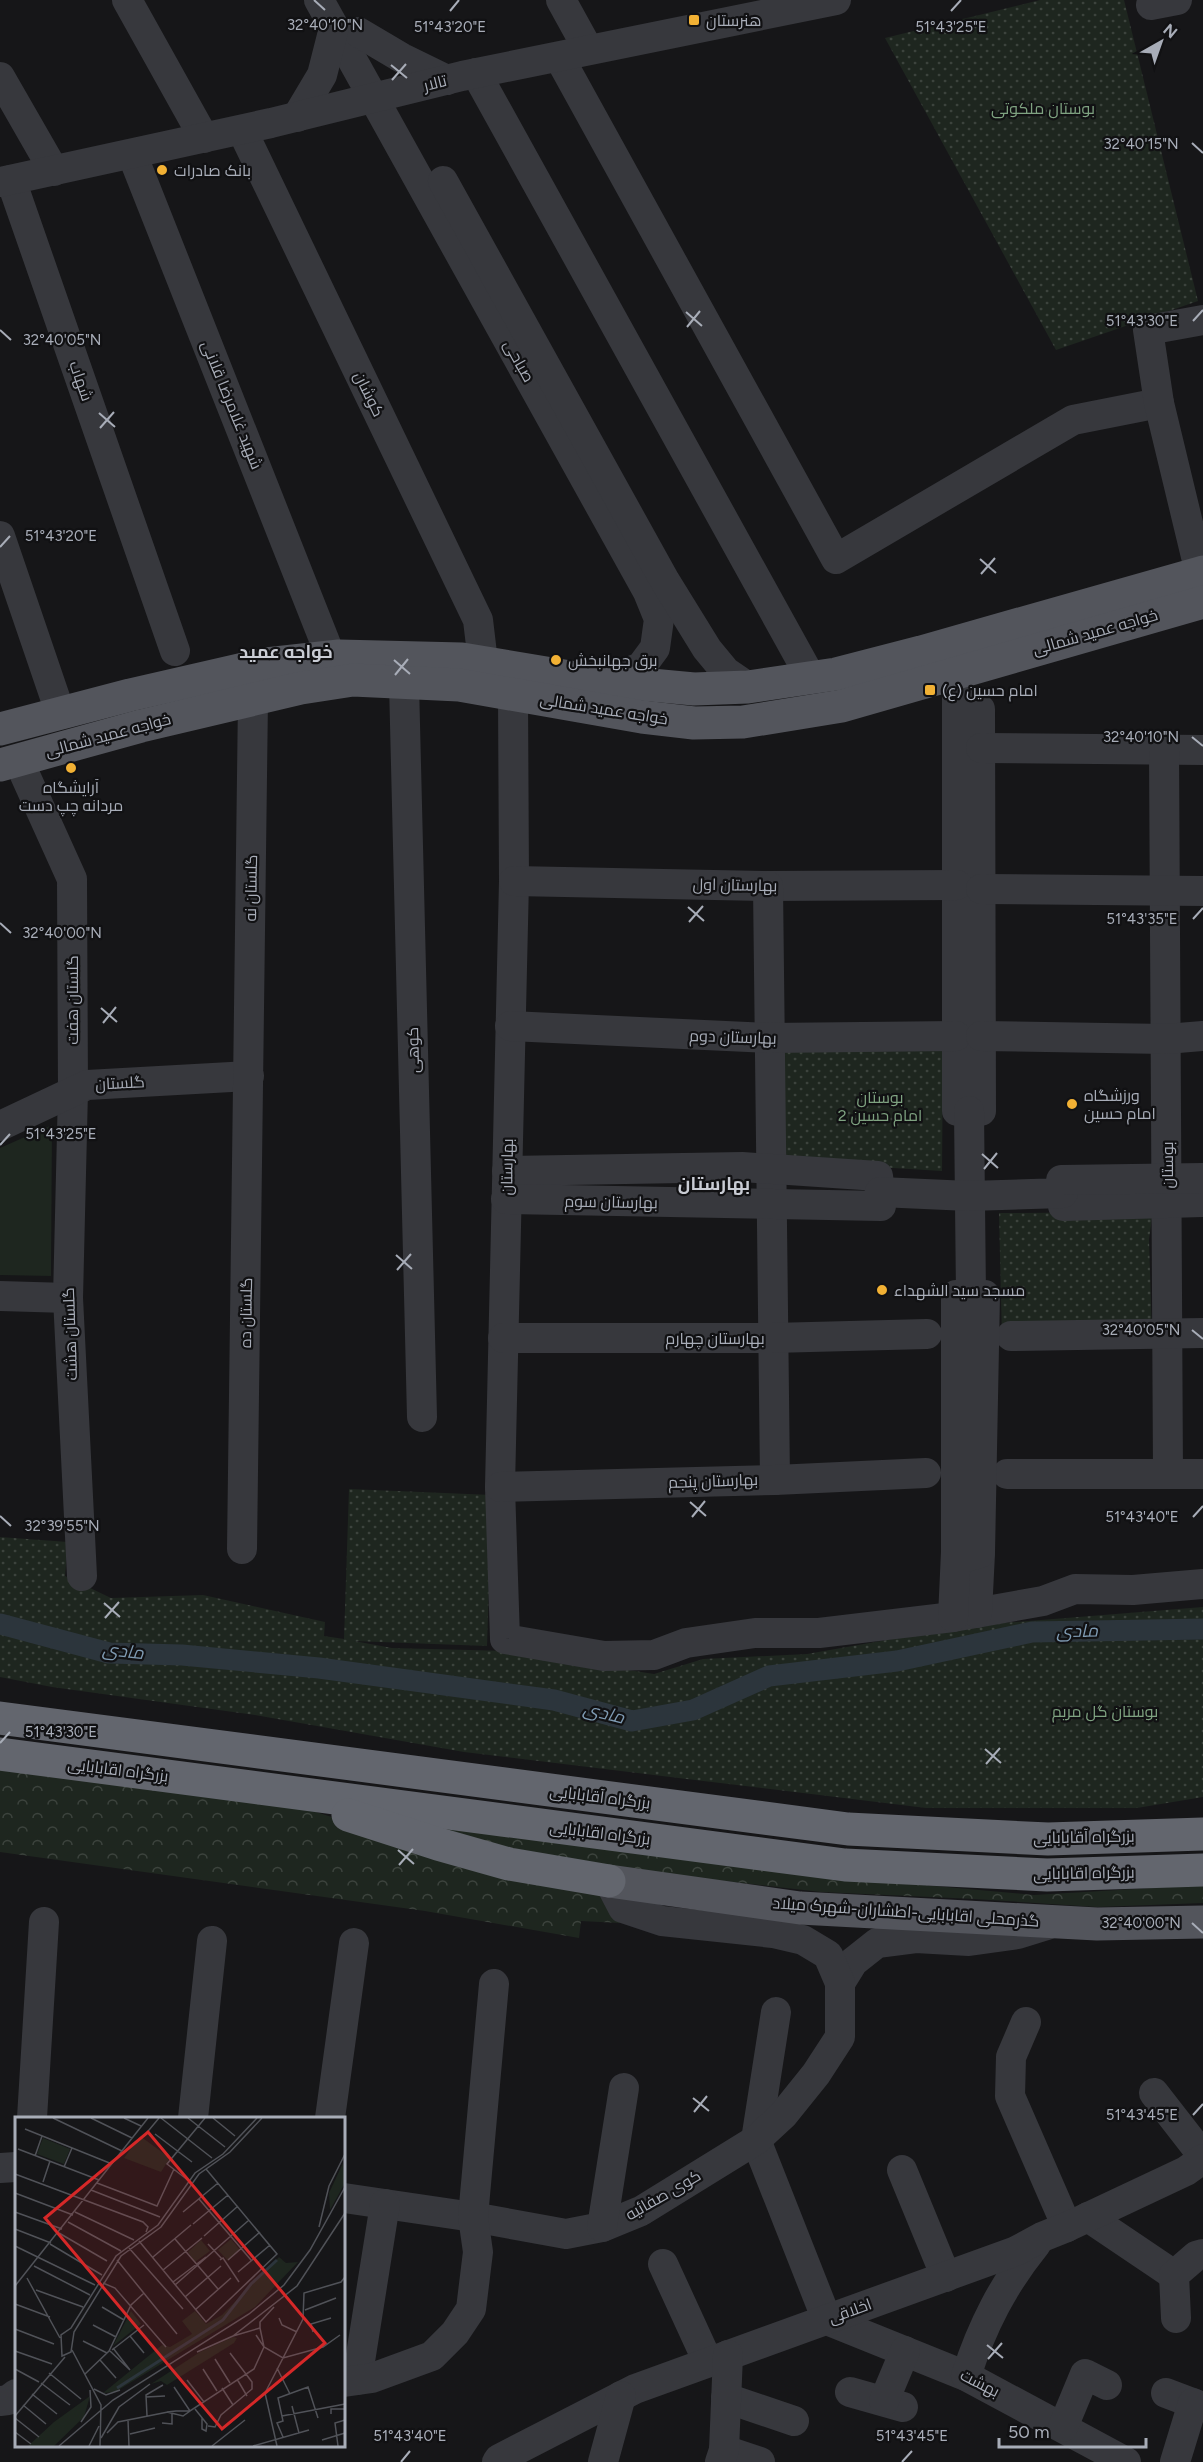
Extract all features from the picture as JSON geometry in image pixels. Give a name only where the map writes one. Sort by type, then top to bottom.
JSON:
[{"type":"highway","points":[[0,1697],[214,1746]]},
{"type":"highway","name":"بزرگراه آقابابایی","points":[[0,1718],[848,1829],[1048,1839],[1203,1834]]},
{"type":"highway","name":"بزرگراه اقابابایی","points":[[0,1755],[845,1865],[1047,1875],[1203,1870]]},
{"type":"highway","points":[[269,1790],[438,1844],[509,1864],[609,1881]]},
{"type":"main road","name":"خواجه عمید شمالی","points":[[0,729],[60,712],[263,686],[301,688],[354,680],[459,685],[513,696],[674,721],[743,722],[842,706],[957,672],[1202,582]]},
{"type":"main road","name":"خواجه عمید شمالی","points":[[12,770],[263,686],[331,657],[462,658],[576,678],[694,689],[748,687],[836,674],[1202,582]]},
{"type":"main road","name":"گذرمحلی اقابابایی-اطشاران-شهرک میلاد","points":[[609,1881],[800,1908],[1097,1924],[1203,1922]]},
{"type":"street","points":[[127,0],[204,138]]},
{"type":"street","name":"صباحی","points":[[319,0],[344,20],[383,96],[623,527],[707,649],[726,672],[748,687]]},
{"type":"street","points":[[561,0],[588,50]]},
{"type":"street","name":"تالار","points":[[6,181],[242,130],[461,76],[559,57],[764,7],[836,0]]},
{"type":"street","points":[[297,117],[322,75],[344,20],[402,58],[461,76],[811,678]]},
{"type":"street","points":[[559,57],[836,559],[1073,420],[1159,403]]},
{"type":"street","points":[[0,77],[54,171]]},
{"type":"street","name":"کوشان","points":[[242,130],[478,620],[483,662]]},
{"type":"street","name":"شهید غلامرضا قلانی","points":[[132,154],[331,657]]},
{"type":"street","name":"شهاب","points":[[6,181],[175,651]]},
{"type":"street","points":[[1202,582],[1159,403],[1149,330],[1203,320]]},
{"type":"street","name":"صباحی","points":[[576,678],[625,673],[641,667],[655,648],[659,619],[623,527]]},
{"type":"street","points":[[0,536],[60,712]]},
{"type":"street","points":[[957,672],[957,709],[969,887],[969,1036],[963,1111],[969,1196],[971,1295],[956,1295],[968,1552],[965,1615],[1043,1601],[1075,1589],[1133,1590],[1203,1584]]},
{"type":"street","name":"کوهی","points":[[404,683],[422,1417]]},
{"type":"street","name":"گلستان نه","points":[[249,1076],[263,686]]},
{"type":"street","name":"بهارستان","points":[[513,696],[514,881],[500,1487],[505,1639],[604,1656],[654,1654],[686,1643],[755,1633],[819,1633],[965,1615]]},
{"type":"street","points":[[957,709],[980,709],[981,748],[969,887]]},
{"type":"street","points":[[981,748],[1203,750]]},
{"type":"street","name":"بوستان","points":[[1164,750],[1168,1473]]},
{"type":"street","name":"گلستان هفت","points":[[12,770],[72,879],[73,1091]]},
{"type":"street","name":"بهارستان اول","points":[[514,881],[1203,891]]},
{"type":"street","points":[[768,886],[775,1480]]},
{"type":"street","name":"بهارستان دوم","points":[[510,1026],[769,1038],[969,1036],[1166,1039],[1203,1036]]},
{"type":"street","name":"گلستان","points":[[0,1126],[87,1085],[249,1076]]},
{"type":"street","name":"گلستان ده","points":[[242,1549],[249,1076]]},
{"type":"street","name":"گلستان هشت","points":[[73,1091],[68,1298],[82,1576]]},
{"type":"street","name":"بهارستان سوم","points":[[770,1169],[878,1176],[882,1206],[771,1205],[506,1185],[770,1169]]},
{"type":"street","points":[[1167,1190],[1203,1178]]},
{"type":"street","points":[[880,1192],[969,1196],[1063,1193],[1061,1180],[1167,1190],[1203,1202]]},
{"type":"street","points":[[0,1296],[68,1298]]},
{"type":"street","points":[[1011,1336],[1203,1333]]},
{"type":"street","name":"بهارستان چهارم","points":[[503,1338],[772,1338],[927,1334]]},
{"type":"street","name":"بهارستان پنجم","points":[[500,1487],[775,1480],[926,1473]]},
{"type":"street","points":[[1007,1474],[1203,1474]]},
{"type":"street","points":[[609,1881],[623,1908],[662,1921],[773,1933],[803,1940],[828,1955],[840,1983]]},
{"type":"street","points":[[32,2117],[44,1922]]},
{"type":"street","points":[[840,1983],[853,1962],[877,1943],[916,1938],[969,1941],[1018,1934],[1058,1922]]},
{"type":"street","points":[[194,2117],[212,1941]]},
{"type":"street","points":[[330,2117],[354,1943]]},
{"type":"street","name":"کوی صفائیه","points":[[345,2198],[473,2217],[566,2234],[602,2228],[641,2211],[756,2140],[783,2115],[816,2074],[840,2037],[840,1983]]},
{"type":"street","points":[[385,2204],[356,2312],[350,2381],[372,2378],[432,2356],[455,2333],[471,2309],[478,2252],[473,2217],[494,1984]]},
{"type":"street","points":[[776,2012],[756,2140],[826,2320]]},
{"type":"street","points":[[1026,2022],[1011,2057],[1010,2096],[1066,2227],[1174,2275]]},
{"type":"street","points":[[602,2228],[624,2088]]},
{"type":"street","points":[[1154,2093],[1203,2157]]},
{"type":"street","name":"اخلاقی","points":[[498,2462],[499,2459],[635,2388],[1016,2251],[1186,2171],[1203,2157]]},
{"type":"street","points":[[0,2168],[15,2167]]},
{"type":"street","points":[[902,2170],[946,2277]]},
{"type":"street","points":[[966,2376],[989,2315],[1012,2273],[1066,2227]]},
{"type":"street","points":[[1174,2275],[1196,2256],[1203,2254]]},
{"type":"street","points":[[663,2264],[718,2359],[726,2398],[722,2456],[760,2462]]},
{"type":"street","points":[[1174,2275],[1176,2318]]},
{"type":"street","name":"بهشت","points":[[826,2320],[966,2376],[1126,2462]]},
{"type":"street","points":[[850,2392],[894,2404],[905,2351]]},
{"type":"street","points":[[1063,2427],[1084,2374],[1107,2385]]},
{"type":"street","points":[[0,2401],[8,2400],[15,2395]]},
{"type":"street","points":[[603,2462],[621,2396]]},
{"type":"street","points":[[726,2398],[794,2421]]},
{"type":"street","points":[[1175,2462],[1187,2401]]},
{"type":"green space","name":"بوستان ملکوتی","points":[[1040,0],[1124,0],[1198,301],[1056,350],[885,38]]},
{"type":"green space","name":"بوستان امام حسین 2","points":[[943,1044],[942,1171],[779,1161],[784,1049]]},
{"type":"green space","points":[[52,1125],[51,1276],[0,1275],[0,1148]]},
{"type":"green space","points":[[1153,1212],[1149,1239],[1152,1337],[1002,1340],[999,1213]]},
{"type":"green space","name":"بوستان گل مریم","points":[[349,1489],[492,1495],[487,1646],[354,1641],[392,1648],[508,1651],[654,1674],[703,1659],[807,1654],[966,1626],[1203,1607],[1203,1797],[1137,1808],[926,1808],[464,1752],[255,1715],[52,1687],[0,1677],[0,1537],[68,1542],[65,1576],[111,1598],[203,1595],[325,1622],[324,1636],[344,1639]]},
{"type":"green space","points":[[0,1762],[291,1804],[391,1836],[604,1888],[620,1923],[581,1921],[579,1938],[425,1911],[0,1852]]},
{"type":"green space","points":[[399,1820],[846,1878],[1034,1895],[1203,1885],[1203,1903],[1097,1907],[821,1892],[636,1871],[501,1846]]},
{"type":"waterway","name":"مادی","points":[[0,1624],[109,1653],[182,1655],[319,1668],[554,1700],[632,1721],[693,1710],[769,1676],[897,1661],[1032,1632],[1203,1629]]},
{"type":"place","name":"هنرستان","points":[[694,20]]},
{"type":"place","name":"بانک صادرات","points":[[162,170]]},
{"type":"place","name":"برق جهانبخش","points":[[556,660]]},
{"type":"place","name":"امام حسین (ع)","points":[[930,690]]},
{"type":"place","name":"آرایشگاه مردانه چپ دست","points":[[71,768]]},
{"type":"place","name":"ورزشگاه امام حسین","points":[[1072,1104]]},
{"type":"place","name":"مسجد سید الشهداء","points":[[882,1290]]},
{"type":"district","name":"خواجه عمید","points":[[286,652]]},
{"type":"district","name":"بهارستان","points":[[714,1184]]}]
